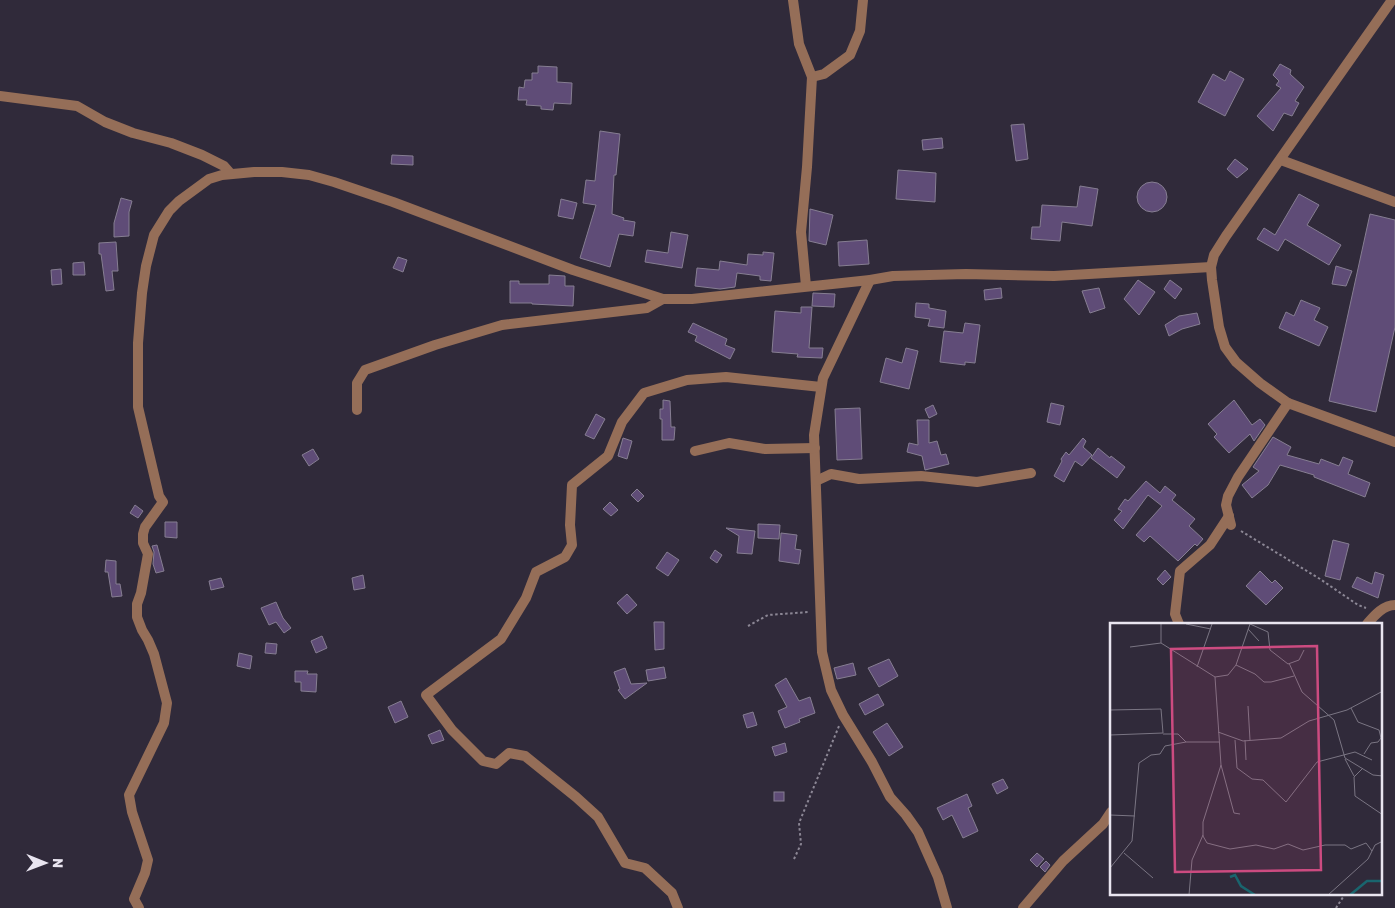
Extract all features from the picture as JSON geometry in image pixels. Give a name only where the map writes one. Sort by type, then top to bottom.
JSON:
[{"type":"street","points":[[793,0],[799,44],[812,77],[801,232],[806,286]]},
{"type":"street","points":[[812,77],[824,74],[850,55],[860,31],[864,0]]},
{"type":"street","points":[[1392,0],[1226,236],[1214,255],[1211,267],[1214,303],[1219,327],[1226,347],[1236,362],[1260,383],[1288,403],[1395,442]]},
{"type":"street","points":[[0,96],[77,106],[105,122],[133,133],[172,143],[202,155],[224,166],[231,174]]},
{"type":"street","points":[[1281,160],[1395,202]]},
{"type":"street","points":[[139,908],[134,899],[145,873],[148,860],[132,812],[129,795],[164,723],[167,704],[154,654],[137,617],[137,604],[141,594],[148,554],[143,544],[143,534],[145,527],[163,502],[159,496],[138,407],[138,344],[142,293],[146,266],[154,235],[169,211],[179,201],[209,180],[231,174],[254,172],[282,172],[309,175],[393,202],[573,270],[663,299],[692,299],[902,276],[966,274],[1054,276],[1211,267]]},
{"type":"street","points":[[870,280],[823,378],[814,435],[822,652],[831,690],[842,715],[872,762],[890,797],[918,832],[938,877],[947,908]]},
{"type":"street","points":[[357,410],[357,383],[365,370],[436,345],[502,325],[647,308],[663,299]]},
{"type":"street","points":[[678,908],[672,893],[645,868],[625,863],[598,817],[576,797],[526,756],[509,752],[496,764],[483,761],[452,730],[426,695],[501,639],[526,598],[536,572],[565,557],[572,545],[570,525],[572,485],[608,456],[622,422],[644,393],[687,380],[726,377],[821,387]]},
{"type":"street","points":[[1179,623],[1175,614],[1180,571],[1210,545],[1230,521],[1226,505],[1228,496],[1238,477],[1288,403]]},
{"type":"street","points":[[695,451],[729,443],[765,449],[815,448]]},
{"type":"street","points":[[816,481],[831,474],[859,479],[921,476],[977,482],[1031,473]]},
{"type":"street","points":[[1368,623],[1378,611],[1390,605],[1395,605]]},
{"type":"street","points":[[1023,908],[1063,861],[1103,824],[1110,814]]},
{"type":"path","points":[[1230,521],[1358,605],[1378,611]]},
{"type":"path","points":[[748,626],[768,615],[821,611]]},
{"type":"path","points":[[794,859],[801,844],[799,823],[834,740],[842,715]]},
{"type":"path","points":[[1336,908],[1344,896]]},
{"type":"building","points":[[1280,64],[1291,70],[1290,74],[1304,87],[1295,101],[1299,103],[1292,116],[1284,113],[1273,131],[1257,116],[1281,88],[1276,85],[1279,81],[1273,75]]},
{"type":"building","points":[[538,66],[557,67],[557,82],[572,83],[571,104],[554,103],[553,110],[541,109],[541,106],[526,105],[527,100],[518,100],[519,87],[524,88],[525,80],[532,80],[532,73],[538,73]]},
{"type":"building","points":[[1230,71],[1244,79],[1225,116],[1198,102],[1213,74],[1225,81]]},
{"type":"building","points":[[1024,124],[1028,159],[1016,161],[1011,125]]},
{"type":"building","points":[[600,131],[620,134],[616,175],[614,175],[612,214],[624,218],[623,220],[635,222],[633,236],[619,234],[610,267],[580,258],[596,205],[583,203],[586,180],[595,181]]},
{"type":"building","points":[[942,138],[943,148],[923,150],[922,140]]},
{"type":"building","points":[[392,155],[413,156],[413,165],[391,164]]},
{"type":"building","points":[[1235,159],[1248,169],[1237,178],[1227,169]]},
{"type":"building","points":[[898,170],[936,173],[935,202],[896,199]]},
{"type":"building","points":[[1152,182],[1162,187],[1167,197],[1162,207],[1152,212],[1142,207],[1137,197],[1142,187]]},
{"type":"building","points":[[1080,186],[1098,189],[1092,226],[1062,222],[1060,241],[1031,239],[1032,227],[1040,227],[1042,205],[1077,207]]},
{"type":"building","points":[[1299,194],[1319,205],[1307,225],[1341,245],[1329,265],[1285,239],[1278,251],[1257,239],[1264,228],[1275,235]]},
{"type":"building","points":[[121,198],[132,201],[129,212],[129,236],[114,237],[114,223]]},
{"type":"building","points":[[561,199],[577,203],[573,219],[558,216]]},
{"type":"building","points":[[810,209],[833,215],[826,245],[809,241]]},
{"type":"building","points":[[1370,214],[1395,220],[1395,327],[1376,412],[1329,401]]},
{"type":"building","points":[[671,232],[688,235],[682,268],[645,262],[647,250],[668,253]]},
{"type":"building","points":[[867,240],[869,264],[839,266],[838,242]]},
{"type":"building","points":[[116,242],[118,271],[112,271],[114,290],[106,291],[101,254],[99,254],[99,243]]},
{"type":"building","points":[[763,252],[774,253],[771,281],[760,280],[760,276],[737,273],[735,287],[720,289],[695,286],[697,268],[719,270],[720,261],[747,265],[748,254],[763,255]]},
{"type":"building","points":[[398,257],[407,260],[403,272],[393,268]]},
{"type":"building","points":[[84,262],[85,275],[73,275],[73,263]]},
{"type":"building","points":[[1336,266],[1352,271],[1346,286],[1332,284]]},
{"type":"building","points":[[61,269],[62,284],[52,285],[51,270]]},
{"type":"building","points":[[549,275],[565,276],[565,286],[574,286],[573,306],[510,303],[510,281],[519,281],[519,284],[549,284]]},
{"type":"building","points":[[1138,280],[1155,292],[1139,315],[1124,299]]},
{"type":"building","points":[[1170,280],[1182,289],[1175,299],[1164,289]]},
{"type":"building","points":[[1001,288],[1002,298],[985,300],[984,290]]},
{"type":"building","points":[[1099,288],[1105,308],[1090,313],[1082,291]]},
{"type":"building","points":[[813,293],[835,294],[834,307],[812,306]]},
{"type":"building","points":[[1301,300],[1320,308],[1314,320],[1328,327],[1319,346],[1279,328],[1286,312],[1294,316]]},
{"type":"building","points":[[916,303],[929,304],[929,308],[946,311],[944,328],[928,326],[930,319],[915,317]]},
{"type":"building","points":[[801,307],[812,307],[809,348],[823,348],[822,358],[797,357],[798,354],[772,352],[775,311],[801,313]]},
{"type":"building","points":[[1197,313],[1200,324],[1182,329],[1169,336],[1165,325],[1179,316]]},
{"type":"building","points":[[693,323],[727,339],[725,345],[735,349],[730,359],[695,341],[697,336],[688,332]]},
{"type":"building","points":[[965,323],[980,325],[975,363],[965,362],[965,365],[940,362],[944,331],[963,333]]},
{"type":"building","points":[[906,348],[918,351],[909,389],[880,382],[886,358],[902,363]]},
{"type":"building","points":[[663,400],[670,401],[671,427],[675,427],[674,440],[662,440],[660,409],[663,409]]},
{"type":"building","points":[[1234,400],[1252,425],[1260,419],[1265,425],[1254,441],[1250,434],[1229,453],[1214,437],[1217,434],[1208,424]]},
{"type":"building","points":[[1051,403],[1064,406],[1060,425],[1047,422]]},
{"type":"building","points":[[933,405],[937,414],[929,418],[925,409]]},
{"type":"building","points":[[860,408],[862,459],[837,460],[835,409]]},
{"type":"building","points":[[596,414],[605,419],[594,439],[585,435]]},
{"type":"building","points":[[917,420],[929,420],[929,443],[937,441],[941,455],[946,454],[949,464],[925,470],[922,456],[907,452],[909,443],[918,445]]},
{"type":"building","points":[[1273,437],[1291,447],[1287,455],[1319,464],[1321,459],[1339,466],[1343,457],[1353,461],[1348,474],[1370,483],[1365,497],[1314,477],[1314,475],[1280,465],[1268,485],[1252,498],[1242,485],[1259,471],[1253,467]]},
{"type":"building","points":[[623,438],[632,441],[627,459],[618,456]]},
{"type":"building","points":[[1083,438],[1086,441],[1083,447],[1092,455],[1082,466],[1075,461],[1064,482],[1054,476],[1062,461],[1061,459],[1066,452],[1069,455]]},
{"type":"building","points":[[1098,448],[1125,467],[1117,478],[1091,458]]},
{"type":"building","points":[[313,449],[319,459],[309,466],[302,455]]},
{"type":"building","points":[[1146,481],[1160,493],[1165,486],[1176,495],[1172,500],[1195,519],[1189,526],[1203,539],[1197,546],[1195,544],[1178,561],[1150,536],[1144,542],[1136,535],[1162,506],[1148,495],[1123,529],[1114,520],[1122,511],[1118,509],[1125,499],[1128,501]]},
{"type":"building","points":[[637,489],[644,496],[638,502],[631,495]]},
{"type":"building","points":[[610,502],[618,510],[611,516],[603,509]]},
{"type":"building","points":[[135,505],[143,511],[138,518],[130,513]]},
{"type":"building","points":[[165,522],[177,522],[177,538],[165,537]]},
{"type":"building","points":[[758,524],[780,525],[779,539],[758,538]]},
{"type":"building","points":[[726,528],[755,531],[752,554],[737,553],[739,536]]},
{"type":"building","points":[[781,533],[797,535],[795,549],[801,550],[799,564],[779,561]]},
{"type":"building","points":[[1333,540],[1349,544],[1340,580],[1325,576]]},
{"type":"building","points":[[157,545],[164,571],[156,573],[153,564],[154,552],[152,546]]},
{"type":"building","points":[[715,550],[722,555],[717,563],[710,558]]},
{"type":"building","points":[[667,552],[679,560],[668,576],[656,568]]},
{"type":"building","points":[[106,560],[116,561],[116,584],[120,584],[122,596],[112,597],[108,572],[105,572]]},
{"type":"building","points":[[1165,570],[1171,577],[1163,585],[1157,579]]},
{"type":"building","points":[[1260,571],[1272,583],[1275,580],[1283,588],[1266,605],[1246,586]]},
{"type":"building","points":[[1375,572],[1384,575],[1378,598],[1352,587],[1357,577],[1372,584]]},
{"type":"building","points":[[363,575],[365,588],[354,590],[352,578]]},
{"type":"building","points":[[221,578],[224,587],[211,590],[209,581]]},
{"type":"building","points":[[627,594],[637,605],[627,614],[617,603]]},
{"type":"building","points":[[276,602],[283,618],[291,628],[284,633],[276,622],[269,625],[261,608]]},
{"type":"building","points":[[654,622],[664,622],[664,649],[655,650]]},
{"type":"building","points":[[322,636],[327,648],[316,653],[311,641]]},
{"type":"building","points":[[266,643],[277,644],[276,654],[265,653]]},
{"type":"building","points":[[239,653],[252,656],[250,669],[237,666]]},
{"type":"building","points":[[889,659],[898,676],[879,687],[868,668]]},
{"type":"building","points":[[853,663],[856,675],[837,679],[834,668]]},
{"type":"building","points":[[664,667],[666,678],[648,681],[646,670]]},
{"type":"building","points":[[625,668],[631,684],[647,683],[625,699],[618,690],[620,689],[614,672]]},
{"type":"building","points":[[295,671],[308,671],[307,674],[317,674],[316,692],[301,691],[301,682],[295,682]]},
{"type":"building","points":[[786,678],[799,701],[810,697],[815,713],[799,719],[800,722],[785,728],[778,711],[787,707],[775,685]]},
{"type":"building","points":[[878,694],[884,705],[865,715],[859,704]]},
{"type":"building","points":[[401,701],[408,717],[395,723],[388,707]]},
{"type":"building","points":[[753,712],[757,725],[747,728],[743,715]]},
{"type":"building","points":[[887,723],[903,747],[889,756],[873,732]]},
{"type":"building","points":[[440,730],[444,740],[432,744],[428,735]]},
{"type":"building","points":[[785,743],[787,752],[775,756],[772,747]]},
{"type":"building","points":[[1003,779],[1008,788],[997,794],[992,784]]},
{"type":"building","points":[[774,792],[784,792],[784,801],[774,801]]},
{"type":"building","points":[[967,794],[972,806],[968,808],[978,831],[963,838],[952,815],[943,820],[937,808]]},
{"type":"building","points":[[1037,853],[1044,859],[1037,867],[1030,860]]},
{"type":"building","points":[[1046,861],[1050,865],[1045,872],[1040,867]]}]
